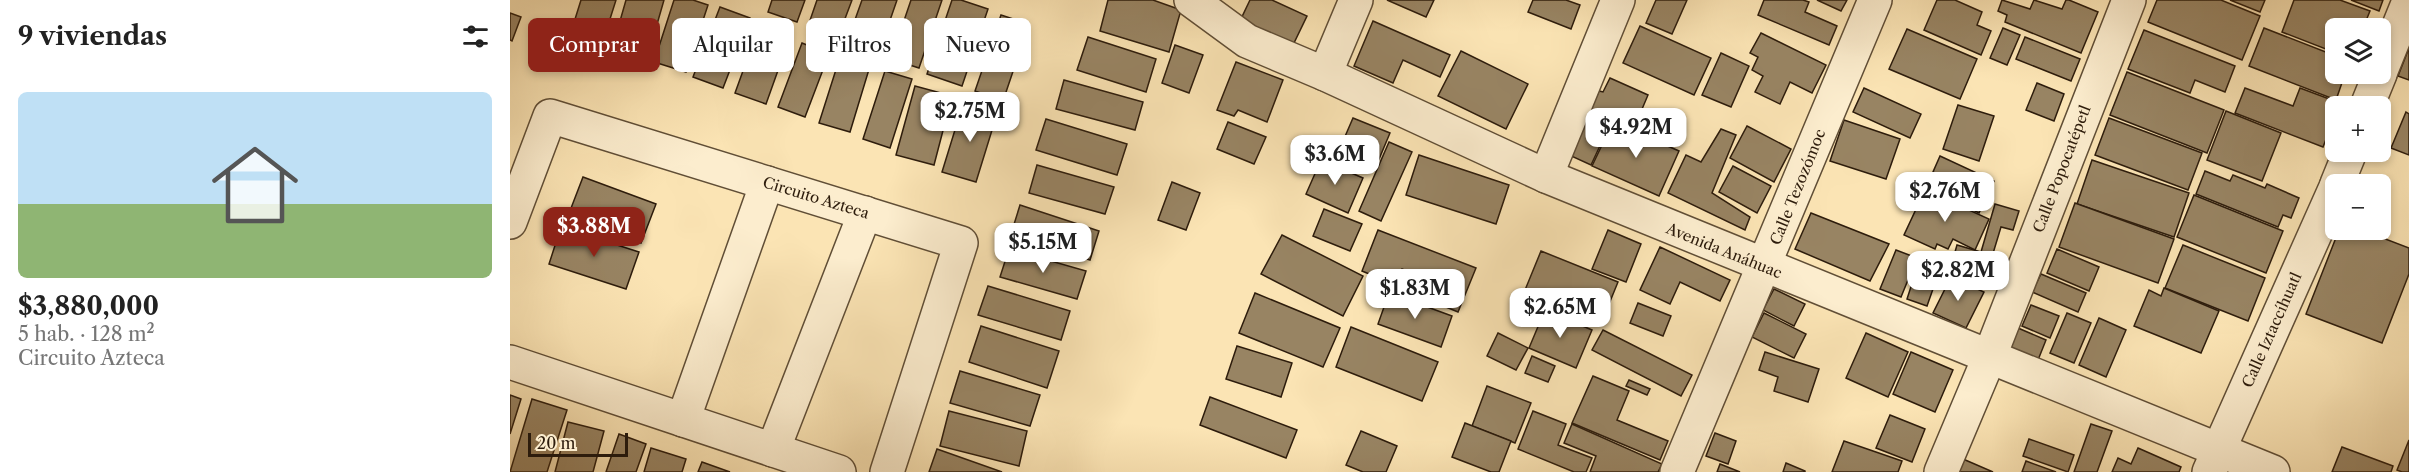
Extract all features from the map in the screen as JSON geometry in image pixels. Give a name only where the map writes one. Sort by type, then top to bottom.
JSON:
[{"type":"street","name":"Avenida Anáhuac","points":[[1191,0],[1247,41],[1325,74],[1546,176],[1989,358],[2214,461],[2272,472]]},
{"type":"street","points":[[1325,74],[1356,0]]},
{"type":"street","points":[[1546,176],[1618,0]]},
{"type":"street","name":"Calle Tezozómoc","points":[[1677,472],[1875,0]]},
{"type":"street","name":"Calle Popocatépetl","points":[[1941,472],[1989,358],[2128,0]]},
{"type":"street","points":[[2391,46],[2409,1]]},
{"type":"street","name":"Circuito Azteca","points":[[510,222],[550,116],[961,243],[887,472]]},
{"type":"street","points":[[683,420],[767,183]]},
{"type":"street","name":"Calle Iztaccíhuatl","points":[[2214,461],[2325,211]]},
{"type":"street","points":[[773,450],[865,213]]},
{"type":"street","points":[[510,362],[839,472]]},
{"type":"building","points":[[581,0],[616,0],[610,18],[575,18]]},
{"type":"building","points":[[626,0],[664,0],[659,18],[621,18]]},
{"type":"building","points":[[674,0],[693,0],[708,5],[704,18],[672,18],[672,68],[660,64],[660,43]]},
{"type":"building","points":[[772,0],[805,0],[797,22],[794,18],[785,18],[768,12]]},
{"type":"building","points":[[817,0],[852,0],[845,18],[811,18]]},
{"type":"building","points":[[862,0],[897,0],[891,18],[856,18]]},
{"type":"building","points":[[911,0],[942,0],[936,18],[924,18],[924,53],[919,68],[912,66],[912,18],[905,18]]},
{"type":"building","points":[[952,0],[961,0],[988,9],[985,18],[946,18]]},
{"type":"building","points":[[1108,0],[1153,0],[1181,10],[1169,52],[1100,31]]},
{"type":"building","points":[[1250,0],[1272,0],[1307,16],[1293,45],[1240,21]]},
{"type":"building","points":[[1387,0],[1434,0],[1426,17]]},
{"type":"building","points":[[1533,0],[1566,0],[1580,5],[1571,29],[1528,12]]},
{"type":"building","points":[[1656,0],[1687,0],[1672,34],[1646,23]]},
{"type":"building","points":[[1764,0],[1809,2],[1805,12],[1837,26],[1829,45],[1758,15]]},
{"type":"building","points":[[1817,0],[1847,0],[1841,11]]},
{"type":"building","points":[[1937,0],[1955,0],[1982,12],[1977,25],[1991,31],[1981,55],[1924,30]]},
{"type":"building","points":[[2002,0],[2030,9],[2034,0],[2062,9],[2066,0],[2069,0],[2098,12],[2081,53],[2005,22],[2007,15],[1998,11]]},
{"type":"building","points":[[2157,0],[2221,0],[2260,16],[2242,60],[2148,22]]},
{"type":"building","points":[[2230,0],[2265,0],[2260,12]]},
{"type":"building","points":[[2294,0],[2340,0],[2370,11],[2367,18],[2325,18],[2325,49],[2282,32]]},
{"type":"building","points":[[2351,0],[2383,0],[2379,11]]},
{"type":"building","points":[[720,7],[750,18],[716,18]]},
{"type":"building","points":[[510,13],[521,17],[512,41],[510,40]]},
{"type":"building","points":[[1373,21],[1450,55],[1440,77],[1403,60],[1393,83],[1354,66]]},
{"type":"building","points":[[1640,26],[1711,58],[1694,95],[1623,63]]},
{"type":"building","points":[[2003,28],[2020,35],[2007,65],[1990,58]]},
{"type":"building","points":[[2264,28],[2325,52],[2325,84],[2342,84],[2337,96],[2326,96],[2249,66]]},
{"type":"building","points":[[1907,29],[1977,59],[1960,99],[1889,69]]},
{"type":"building","points":[[2144,30],[2235,66],[2225,92],[2195,80],[2190,93],[2128,69]]},
{"type":"building","points":[[1761,33],[1826,65],[1812,93],[1790,82],[1780,104],[1755,92],[1763,76],[1752,70],[1758,57],[1750,53]]},
{"type":"building","points":[[1088,37],[1156,59],[1146,92],[1077,70]]},
{"type":"building","points":[[2025,37],[2080,59],[2071,81],[2016,59]]},
{"type":"building","points":[[802,43],[806,45],[806,72],[822,72],[805,117],[778,107],[791,72],[794,72],[794,64]]},
{"type":"building","points":[[1175,45],[1203,55],[1189,93],[1162,83]]},
{"type":"building","points":[[2409,48],[2409,80],[2398,76]]},
{"type":"building","points":[[1461,51],[1528,84],[1506,129],[1438,96]]},
{"type":"building","points":[[1721,53],[1749,66],[1731,107],[1702,95]]},
{"type":"building","points":[[1236,62],[1283,80],[1267,122],[1238,110],[1234,116],[1217,110]]},
{"type":"building","points":[[695,72],[729,72],[723,88],[693,77]]},
{"type":"building","points":[[743,72],[777,72],[766,104],[735,93]]},
{"type":"building","points":[[835,72],[868,72],[850,132],[819,123]]},
{"type":"building","points":[[885,72],[912,79],[890,148],[863,139]]},
{"type":"building","points":[[928,72],[967,72],[962,86],[927,74]]},
{"type":"building","points":[[982,72],[1013,72],[1003,101],[975,91]]},
{"type":"building","points":[[2127,72],[2224,110],[2207,153],[2110,115]]},
{"type":"building","points":[[1610,78],[1648,95],[1634,128],[1613,118],[1591,165],[1569,155],[1599,91],[1603,92]]},
{"type":"building","points":[[1064,80],[1143,102],[1135,130],[1056,109]]},
{"type":"building","points":[[2037,83],[2064,94],[2054,121],[2026,110]]},
{"type":"building","points":[[915,86],[952,96],[934,165],[896,155]]},
{"type":"building","points":[[1864,88],[1921,114],[1910,138],[1853,112]]},
{"type":"building","points":[[2245,88],[2293,106],[2300,88],[2325,97],[2325,142],[2323,147],[2235,113]]},
{"type":"building","points":[[963,104],[997,114],[976,182],[942,172]]},
{"type":"building","points":[[1958,105],[1994,116],[1979,161],[1943,149]]},
{"type":"building","points":[[2226,111],[2281,133],[2262,181],[2207,160]]},
{"type":"building","points":[[2406,112],[2409,114],[2409,155],[2391,148]]},
{"type":"building","points":[[1353,118],[1390,133],[1374,171],[1337,155]]},
{"type":"building","points":[[2109,118],[2202,153],[2188,190],[2095,155]]},
{"type":"building","points":[[1046,119],[1127,144],[1117,175],[1036,150]]},
{"type":"building","points":[[1844,120],[1900,139],[1886,179],[1830,161]]},
{"type":"building","points":[[1228,122],[1266,137],[1254,164],[1217,149]]},
{"type":"building","points":[[1613,122],[1679,151],[1659,196],[1592,166]]},
{"type":"building","points":[[1747,126],[1791,149],[1774,182],[1730,158]]},
{"type":"building","points":[[1721,129],[1736,135],[1712,193],[1750,217],[1745,230],[1668,193],[1686,155],[1701,162]]},
{"type":"building","points":[[1389,142],[1412,152],[1381,221],[1359,211]]},
{"type":"building","points":[[1419,155],[1509,185],[1496,224],[1406,195]]},
{"type":"building","points":[[1940,156],[1994,181],[1979,213],[1956,202],[1963,186],[1933,172]]},
{"type":"building","points":[[1321,160],[1363,178],[1348,213],[1306,194]]},
{"type":"building","points":[[2092,160],[2189,193],[2174,237],[2077,204]]},
{"type":"building","points":[[1037,165],[1114,187],[1105,214],[1029,193]]},
{"type":"building","points":[[1733,166],[1771,186],[1757,213],[1719,192]]},
{"type":"building","points":[[2205,171],[2230,181],[2233,175],[2265,188],[2267,184],[2299,198],[2291,218],[2283,215],[2278,227],[2196,194]]},
{"type":"building","points":[[583,177],[656,204],[641,243],[568,216]]},
{"type":"building","points":[[1172,182],[1200,193],[1186,230],[1158,220]]},
{"type":"building","points":[[1925,190],[1989,219],[1975,250],[1953,239],[1948,249],[1937,244],[1935,249],[1904,235]]},
{"type":"building","points":[[2194,195],[2283,231],[2266,273],[2177,237]]},
{"type":"building","points":[[2075,203],[2174,239],[2158,283],[2059,247]]},
{"type":"building","points":[[1995,204],[2019,211],[2013,230],[2001,227],[1988,270],[1953,259],[1957,245],[1981,252]]},
{"type":"building","points":[[1020,205],[1099,231],[1090,260],[1011,234]]},
{"type":"building","points":[[1324,209],[1362,224],[1350,251],[1313,236]]},
{"type":"building","points":[[1811,213],[1889,244],[1870,281],[1795,249]]},
{"type":"building","points":[[561,227],[639,252],[626,289],[549,264]]},
{"type":"building","points":[[1378,230],[1476,268],[1458,312],[1429,300],[1436,283],[1402,269],[1396,285],[1362,271]]},
{"type":"building","points":[[1608,230],[1641,244],[1626,282],[1592,269]]},
{"type":"building","points":[[1282,235],[1363,276],[1343,316],[1261,274]]},
{"type":"building","points":[[2335,240],[2388,240],[2409,248],[2409,274],[2382,343],[2306,314]]},
{"type":"building","points":[[2183,245],[2265,278],[2248,321],[2165,288]]},
{"type":"building","points":[[1660,247],[1730,280],[1720,301],[1680,282],[1670,304],[1640,290]]},
{"type":"building","points":[[1009,249],[1086,271],[1077,299],[1000,277]]},
{"type":"building","points":[[2057,249],[2099,267],[2089,291],[2047,273]]},
{"type":"building","points":[[1896,250],[1917,258],[1901,297],[1880,289]]},
{"type":"building","points":[[1541,251],[1618,282],[1602,321],[1525,290]]},
{"type":"building","points":[[1919,262],[1940,269],[1927,306],[1907,299]]},
{"type":"building","points":[[2041,274],[2086,293],[2078,312],[2032,292]]},
{"type":"building","points":[[1951,277],[1984,292],[1966,328],[1933,313]]},
{"type":"building","points":[[988,286],[1070,311],[1061,340],[978,315]]},
{"type":"building","points":[[2164,288],[2219,311],[2201,353],[2134,326],[2149,290],[2161,296]]},
{"type":"building","points":[[1774,289],[1805,304],[1794,326],[1763,310]]},
{"type":"building","points":[[1255,293],[1340,328],[1323,367],[1239,333]]},
{"type":"building","points":[[1389,293],[1452,316],[1441,347],[1378,324]]},
{"type":"building","points":[[1638,303],[1671,316],[1663,336],[1630,323]]},
{"type":"building","points":[[2031,305],[2059,316],[2050,338],[2022,326]]},
{"type":"building","points":[[1545,310],[1592,330],[1576,368],[1529,348]]},
{"type":"building","points":[[1764,313],[1806,334],[1794,358],[1752,337]]},
{"type":"building","points":[[2067,313],[2091,323],[2074,363],[2050,353]]},
{"type":"building","points":[[2099,318],[2126,330],[2106,377],[2079,365]]},
{"type":"building","points":[[981,326],[1059,351],[1047,388],[969,362]]},
{"type":"building","points":[[1351,327],[1438,362],[1422,401],[1336,367]]},
{"type":"building","points":[[2018,328],[2046,340],[2038,360],[2010,349]]},
{"type":"building","points":[[1603,330],[1692,375],[1681,396],[1592,350]]},
{"type":"building","points":[[1498,333],[1528,348],[1516,370],[1487,356]]},
{"type":"building","points":[[1866,333],[1908,352],[1888,397],[1846,378]]},
{"type":"building","points":[[1237,346],[1292,363],[1281,397],[1226,379]]},
{"type":"building","points":[[1765,352],[1819,369],[1808,402],[1774,391],[1778,377],[1759,370]]},
{"type":"building","points":[[1911,352],[1953,370],[1935,412],[1893,394]]},
{"type":"building","points":[[1532,356],[1555,366],[1548,382],[1525,373]]},
{"type":"building","points":[[960,371],[1040,395],[1030,426],[950,403]]},
{"type":"building","points":[[1593,376],[1629,391],[1617,420],[1668,441],[1660,460],[1572,423]]},
{"type":"building","points":[[1629,380],[1650,389],[1647,395],[1626,386]]},
{"type":"building","points":[[1487,386],[1531,403],[1515,443],[1472,426]]},
{"type":"building","points":[[510,395],[521,399],[510,434]]},
{"type":"building","points":[[1210,397],[1297,430],[1286,458],[1200,425]]},
{"type":"building","points":[[532,399],[567,410],[547,472],[510,472]]},
{"type":"building","points":[[949,411],[1027,431],[1019,466],[940,446]]},
{"type":"building","points":[[1533,411],[1566,424],[1558,445],[1592,458],[1586,472],[1574,472],[1518,449]]},
{"type":"building","points":[[1890,415],[1925,429],[1912,462],[1876,448]]},
{"type":"building","points":[[568,422],[604,431],[593,472],[555,472]]},
{"type":"building","points":[[1465,423],[1511,441],[1499,472],[1491,472],[1452,457]]},
{"type":"building","points":[[1572,424],[1662,464],[1658,472],[1590,472],[1596,456],[1564,443]]},
{"type":"building","points":[[2091,424],[2112,431],[2097,472],[2074,472]]},
{"type":"building","points":[[1361,431],[1397,446],[1386,472],[1363,472],[1346,465]]},
{"type":"building","points":[[1715,433],[1736,441],[1728,464],[1706,456]]},
{"type":"building","points":[[619,434],[646,444],[636,472],[606,472]]},
{"type":"building","points":[[2029,439],[2074,455],[2068,472],[2023,456]]},
{"type":"building","points":[[2409,440],[2409,472],[2402,472],[2397,470]]},
{"type":"building","points":[[1844,441],[1902,461],[1898,472],[1832,472]]},
{"type":"building","points":[[2342,447],[2393,466],[2391,472],[2332,472]]},
{"type":"building","points":[[651,448],[686,459],[682,472],[644,472]]},
{"type":"building","points":[[2138,448],[2181,467],[2179,472],[2112,472],[2118,458],[2131,464]]},
{"type":"building","points":[[937,449],[1002,472],[929,472]]},
{"type":"building","points":[[1963,459],[1993,472],[1945,472]]},
{"type":"building","points":[[2026,461],[2056,472],[2022,472]]},
{"type":"building","points":[[702,462],[730,472],[698,472]]},
{"type":"building","points":[[1786,463],[1805,471],[1805,472],[1783,472]]},
{"type":"building","points":[[1720,464],[1740,472],[1717,472]]}]
